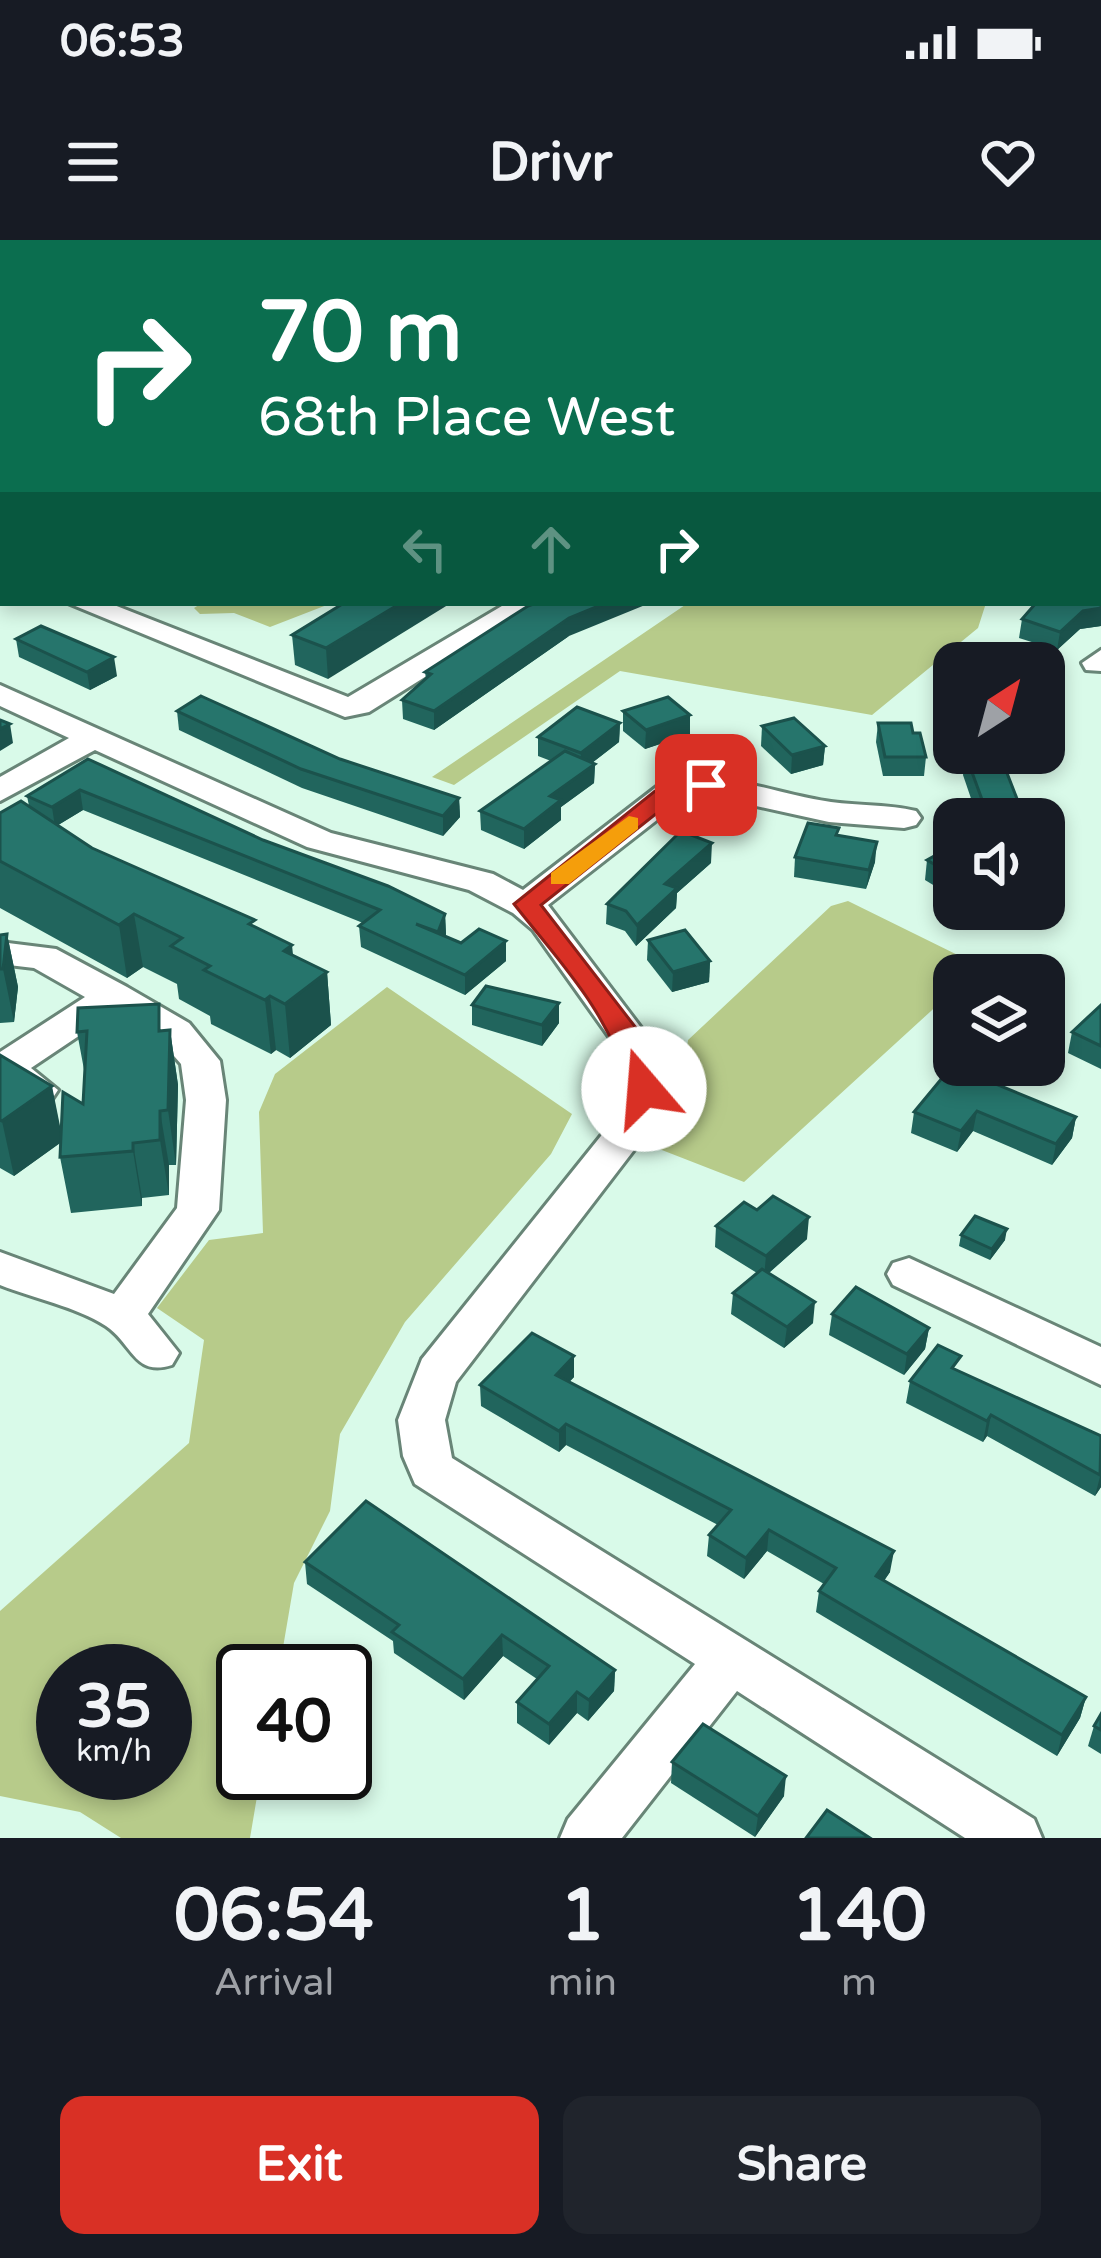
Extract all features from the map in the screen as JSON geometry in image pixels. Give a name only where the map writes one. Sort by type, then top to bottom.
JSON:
[{"type":"street","points":[[135,610],[344,707],[369,699],[484,624],[522,606]]},
{"type":"street","points":[[0,694],[348,851],[480,882],[526,904],[546,922],[629,1037],[644,1089],[636,1119],[430,1384],[418,1435],[432,1471],[1014,1838]]},
{"type":"street","points":[[0,791],[94,737]]},
{"type":"street","points":[[526,904],[675,789],[706,785],[829,812],[904,818]]},
{"type":"street","points":[[0,924],[43,957],[175,1032],[200,1061],[206,1100],[198,1210],[123,1315]]},
{"type":"street","points":[[0,953],[43,957]]},
{"type":"street","points":[[53,1099],[2,1069],[10,1057],[114,995]]},
{"type":"street","points":[[0,1268],[123,1315],[156,1353]]},
{"type":"street","points":[[909,1274],[1101,1366]]},
{"type":"street","points":[[588,1838],[730,1660]]},
{"type":"green space","points":[[324,606],[270,627],[234,613],[200,614],[194,608]]},
{"type":"green space","points":[[684,606],[985,606],[978,628],[961,642],[933,642],[933,665],[872,715],[620,671],[454,785],[432,777]]},
{"type":"green space","points":[[848,901],[956,954],[933,954],[933,1009],[744,1182],[649,1145],[684,1074],[688,1040],[831,906]]},
{"type":"green space","points":[[387,987],[572,1114],[551,1154],[405,1322],[340,1434],[330,1511],[294,1583],[284,1644],[216,1644],[216,1800],[256,1800],[250,1838],[121,1838],[80,1812],[0,1796],[0,1611],[189,1443],[204,1340],[157,1308],[209,1240],[263,1233],[259,1112],[275,1074]]},
{"type":"building","points":[[339,606],[396,606],[326,648],[292,635]]},
{"type":"building","points":[[528,606],[599,606],[569,618],[434,711],[402,700],[431,674],[425,672]]},
{"type":"building","points":[[1033,606],[1101,606],[1083,611],[1060,632],[1022,619]]},
{"type":"building","points":[[41,626],[114,657],[87,672],[16,639]]},
{"type":"building","points":[[201,696],[340,759],[459,798],[443,816],[301,769],[177,711]]},
{"type":"building","points":[[668,697],[690,715],[646,730],[623,711]]},
{"type":"building","points":[[577,707],[620,723],[581,753],[538,737]]},
{"type":"building","points":[[794,718],[825,746],[792,755],[762,726]]},
{"type":"building","points":[[878,723],[911,723],[913,733],[920,733],[926,757],[885,757]]},
{"type":"building","points":[[565,751],[595,764],[550,796],[561,800],[524,829],[480,811]]},
{"type":"building","points":[[88,759],[263,840],[388,886],[445,914],[438,932],[416,924],[461,943],[479,929],[506,941],[465,975],[359,926],[380,910],[80,790],[52,807],[27,796]]},
{"type":"building","points":[[973,774],[1007,774],[1017,798],[981,798]]},
{"type":"building","points":[[21,801],[92,848],[255,920],[249,924],[292,945],[284,951],[327,972],[285,1004],[270,996],[265,1000],[204,970],[210,966],[171,946],[182,938],[134,914],[119,925],[0,861],[0,813]]},
{"type":"building","points":[[808,823],[839,828],[836,835],[877,842],[869,870],[795,857]]},
{"type":"building","points":[[681,831],[712,843],[665,884],[677,888],[637,925],[626,911],[607,904]]},
{"type":"building","points":[[685,930],[710,961],[673,972],[648,940]]},
{"type":"building","points":[[7,934],[3,969],[0,969],[0,935]]},
{"type":"building","points":[[486,986],[559,1003],[542,1025],[472,1005]]},
{"type":"building","points":[[159,1004],[159,1031],[170,1030],[168,1110],[160,1111],[160,1140],[133,1143],[133,1151],[60,1157],[63,1092],[83,1104],[87,1031],[77,1032],[78,1008]]},
{"type":"building","points":[[1101,1005],[1101,1046],[1072,1032]]},
{"type":"building","points":[[0,1055],[52,1086],[2,1121],[0,1120]]},
{"type":"building","points":[[935,1086],[1001,1086],[1076,1117],[1056,1144],[977,1111],[961,1131],[914,1112]]},
{"type":"building","points":[[773,1196],[809,1217],[766,1256],[716,1226],[744,1202],[757,1210]]},
{"type":"building","points":[[975,1216],[1007,1229],[992,1249],[961,1235]]},
{"type":"building","points":[[762,1269],[815,1302],[787,1327],[733,1293]]},
{"type":"building","points":[[856,1287],[929,1328],[907,1354],[832,1314]]},
{"type":"building","points":[[532,1333],[574,1356],[556,1375],[894,1551],[876,1576],[1086,1697],[1062,1735],[819,1591],[836,1568],[769,1530],[746,1558],[709,1535],[731,1510],[566,1424],[559,1431],[480,1385]]},
{"type":"building","points":[[938,1345],[961,1356],[952,1368],[1101,1436],[1100,1475],[991,1415],[987,1421],[910,1381]]},
{"type":"building","points":[[366,1501],[615,1670],[589,1700],[577,1692],[549,1724],[517,1702],[549,1666],[502,1635],[463,1679],[392,1632],[399,1625],[305,1562]]},
{"type":"building","points":[[703,1724],[786,1776],[758,1816],[672,1762]]},
{"type":"building","points":[[827,1810],[870,1838],[806,1838]]},
{"type":"slow traffic","points":[[560,879],[629,823]]},
{"type":"route","points":[[644,1089],[629,1037],[546,922],[526,904],[664,796],[675,789],[706,785]]}]
